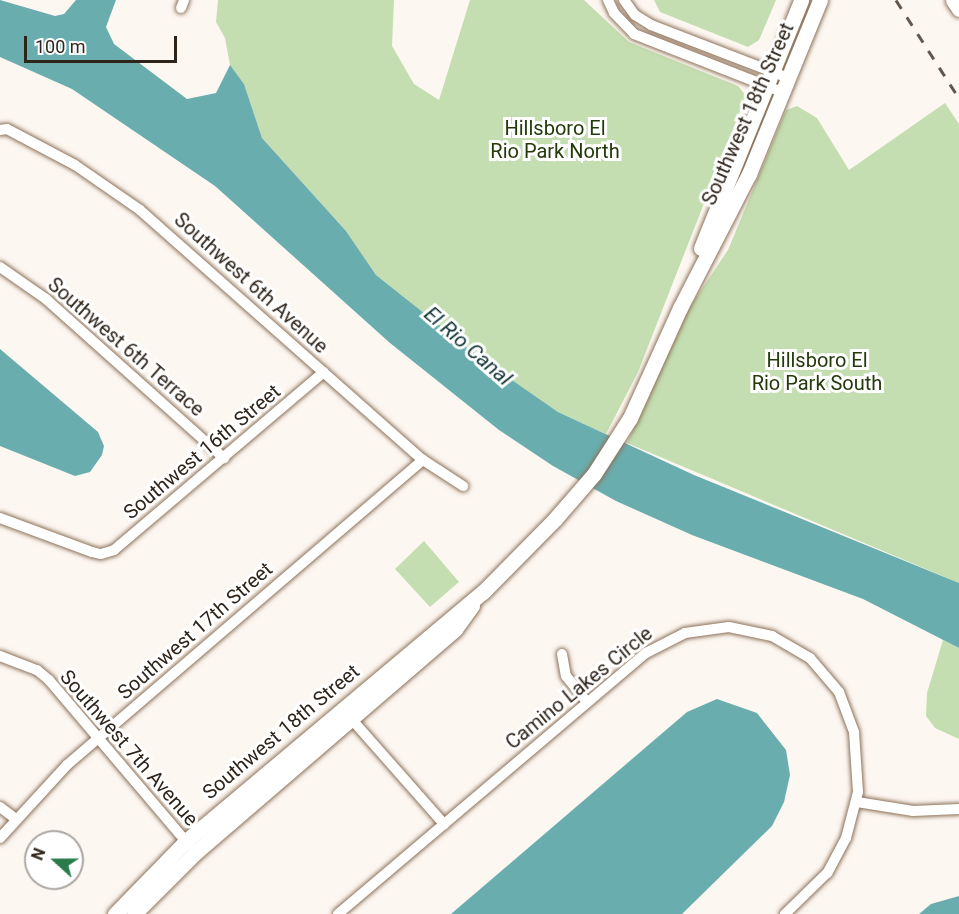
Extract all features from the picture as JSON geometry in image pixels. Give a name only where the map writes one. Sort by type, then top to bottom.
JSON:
[{"type":"main road","name":"Southwest 18th Street","points":[[680,308],[801,0]]},
{"type":"main road","name":"Southwest 18th Street","points":[[115,914],[483,592],[575,497],[630,418],[680,308],[749,174],[820,0]]},
{"type":"main road","points":[[953,0],[959,9]]},
{"type":"main road","name":"Southwest 18th Street","points":[[134,914],[191,846]]},
{"type":"street","points":[[609,2],[624,0],[635,15],[651,26],[769,79]]},
{"type":"street","points":[[609,2],[634,34],[785,85]]},
{"type":"street","name":"Southwest 6th Avenue","points":[[0,130],[7,129],[67,160],[140,210],[423,460],[463,486]]},
{"type":"street","name":"Southwest 6th Terrace","points":[[0,267],[46,299],[224,458]]},
{"type":"street","name":"Southwest 16th Street","points":[[0,518],[100,554],[114,550],[324,372]]},
{"type":"street","name":"Southwest 17th Street","points":[[0,838],[16,819],[99,737],[423,460]]},
{"type":"street","name":"Camino Lakes Circle","points":[[338,914],[646,653],[675,636],[718,627],[772,636],[819,666],[844,702],[858,752],[857,802],[846,838],[832,865],[814,889],[785,914]]},
{"type":"street","points":[[562,654],[566,676],[587,702]]},
{"type":"street","name":"Southwest 7th Avenue","points":[[0,656],[36,670],[99,737],[191,846]]},
{"type":"street","points":[[347,713],[444,824]]},
{"type":"street","points":[[857,802],[913,811],[959,809]]},
{"type":"street","points":[[0,807],[16,819]]},
{"type":"green space","name":"Hillsboro El Rio Park North","points":[[218,0],[394,0],[392,46],[414,84],[439,100],[470,0],[584,0],[629,42],[738,86],[746,96],[638,372],[606,434],[558,412],[483,360],[376,275],[346,231],[262,138],[244,84],[230,65],[225,38],[216,22]]},
{"type":"green space","points":[[654,0],[776,0],[759,40],[748,47],[660,12]]},
{"type":"green space","name":"Hillsboro El Rio Park South","points":[[945,103],[959,124],[959,583],[627,443],[689,308],[728,250],[786,110],[797,106],[817,118],[849,170]]},
{"type":"green space","points":[[424,541],[459,582],[430,607],[395,569]]},
{"type":"green space","points":[[943,640],[959,648],[959,739],[935,728],[926,716],[927,693]]},
{"type":"water","points":[[0,0],[55,16],[64,14],[76,0],[116,0],[106,27],[114,44],[187,99],[216,93],[230,65],[244,84],[262,138],[346,231],[376,275],[483,360],[558,412],[694,475],[959,583],[959,648],[863,599],[692,535],[616,501],[553,466],[499,430],[390,343],[215,186],[72,89],[0,57]]},
{"type":"water","points":[[0,349],[98,432],[104,446],[102,455],[90,472],[75,476],[0,446]]},
{"type":"water","points":[[717,699],[757,713],[786,750],[790,775],[784,802],[772,826],[682,914],[451,914],[687,712]]},
{"type":"water","points":[[959,896],[959,914],[919,914],[931,904]]},
{"type":"railway","points":[[896,0],[959,98]]},
{"type":"water label","name":"El Rio Canal","points":[[468,346]]}]
